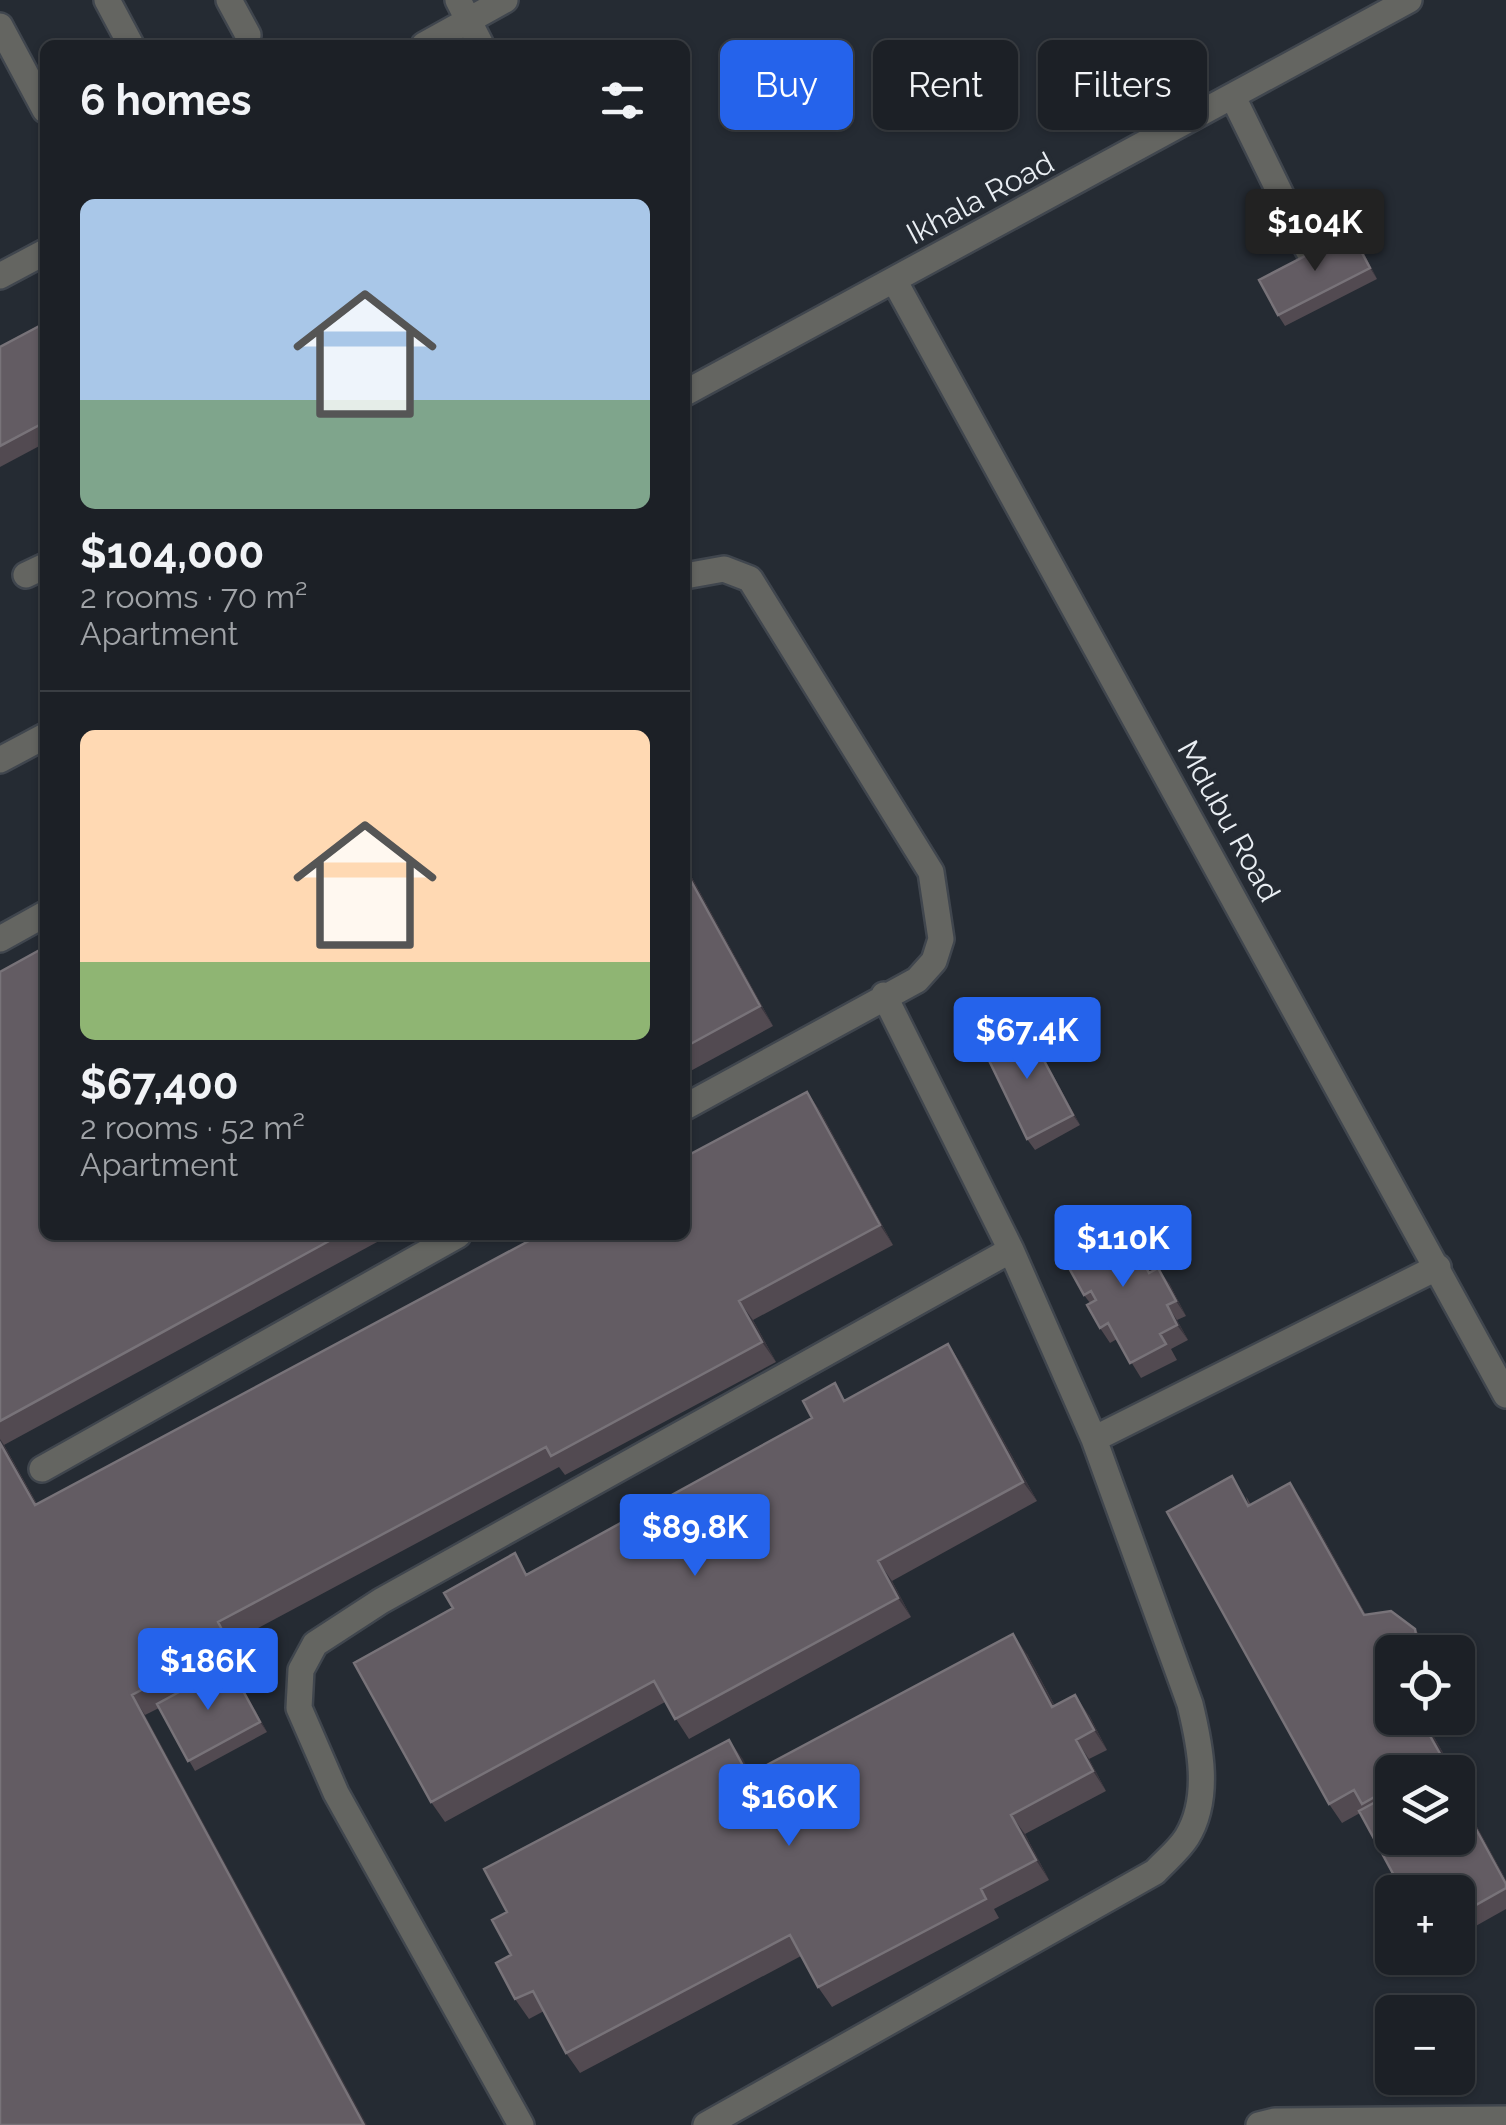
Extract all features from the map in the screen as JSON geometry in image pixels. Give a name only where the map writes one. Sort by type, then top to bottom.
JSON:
[{"type":"lane","points":[[106,0],[127,40]]},
{"type":"lane","points":[[229,0],[248,35]]},
{"type":"lane","points":[[430,40],[463,10],[506,0]]},
{"type":"lane","name":"Ikhala Road","points":[[690,390],[1234,99],[1409,0]]},
{"type":"lane","points":[[463,10],[478,40]]},
{"type":"lane","points":[[0,26],[40,101]]},
{"type":"lane","points":[[1234,99],[1308,250]]},
{"type":"lane","points":[[0,276],[40,255]]},
{"type":"lane","name":"Mdubu Road","points":[[894,280],[1506,1395]]},
{"type":"lane","points":[[690,575],[724,569],[750,579],[931,872],[941,938],[934,961],[917,980],[690,1104]]},
{"type":"lane","points":[[0,760],[40,739]]},
{"type":"lane","points":[[0,938],[40,917]]},
{"type":"lane","points":[[706,2125],[1154,1872],[1188,1835],[1202,1786],[1199,1742],[1094,1438],[1011,1250],[884,995]]},
{"type":"lane","points":[[42,1469],[449,1240]]},
{"type":"lane","points":[[521,2125],[336,1793],[299,1708],[301,1670],[315,1644],[380,1600],[1011,1250]]},
{"type":"lane","points":[[1094,1438],[1438,1267]]},
{"type":"lane","points":[[1259,2125],[1352,2119],[1506,2120]]},
{"type":"building","points":[[1351,232],[1370,268],[1278,315],[1259,280]]},
{"type":"building","points":[[40,326],[40,425],[0,446],[0,347]]},
{"type":"building","points":[[690,879],[760,1006],[690,1044]]},
{"type":"building","points":[[40,950],[40,1240],[331,1240],[0,1421],[0,972]]},
{"type":"building","points":[[1025,1025],[1073,1115],[1027,1139],[983,1048]]},
{"type":"building","points":[[807,1092],[880,1225],[739,1301],[762,1342],[551,1456],[546,1447],[218,1622],[229,1643],[132,1695],[364,2125],[0,2125],[0,1443],[35,1505],[531,1240],[690,1240],[690,1154]]},
{"type":"building","points":[[1121,1220],[1149,1273],[1158,1268],[1176,1301],[1167,1305],[1177,1325],[1160,1334],[1166,1344],[1130,1363],[1108,1323],[1100,1328],[1087,1305],[1096,1300],[1091,1291],[1084,1295],[1064,1259],[1075,1254],[1071,1247]]},
{"type":"building","points":[[948,1344],[1023,1482],[878,1561],[898,1598],[675,1719],[654,1681],[431,1802],[354,1663],[453,1608],[444,1593],[515,1553],[526,1575],[812,1418],[803,1401],[835,1383],[844,1401]]},
{"type":"building","points":[[1232,1476],[1248,1506],[1290,1483],[1364,1615],[1391,1611],[1415,1629],[1416,1635],[1375,1635],[1375,1735],[1430,1735],[1441,1755],[1375,1755],[1375,1797],[1362,1804],[1354,1790],[1329,1804],[1167,1512]]},
{"type":"building","points":[[1013,1634],[1052,1707],[1075,1695],[1094,1730],[1076,1740],[1093,1771],[1011,1815],[1036,1860],[981,1889],[986,1899],[818,1987],[790,1935],[566,2053],[533,1991],[515,1999],[496,1963],[511,1955],[492,1920],[507,1912],[484,1869],[729,1740],[748,1775]]},
{"type":"building","points":[[229,1665],[260,1722],[188,1761],[157,1704]]},
{"type":"building","points":[[1375,1802],[1375,1840],[1359,1811]]},
{"type":"building","points":[[1475,1827],[1506,1888],[1475,1905],[1475,1875],[1394,1875],[1383,1855],[1475,1855]]}]
